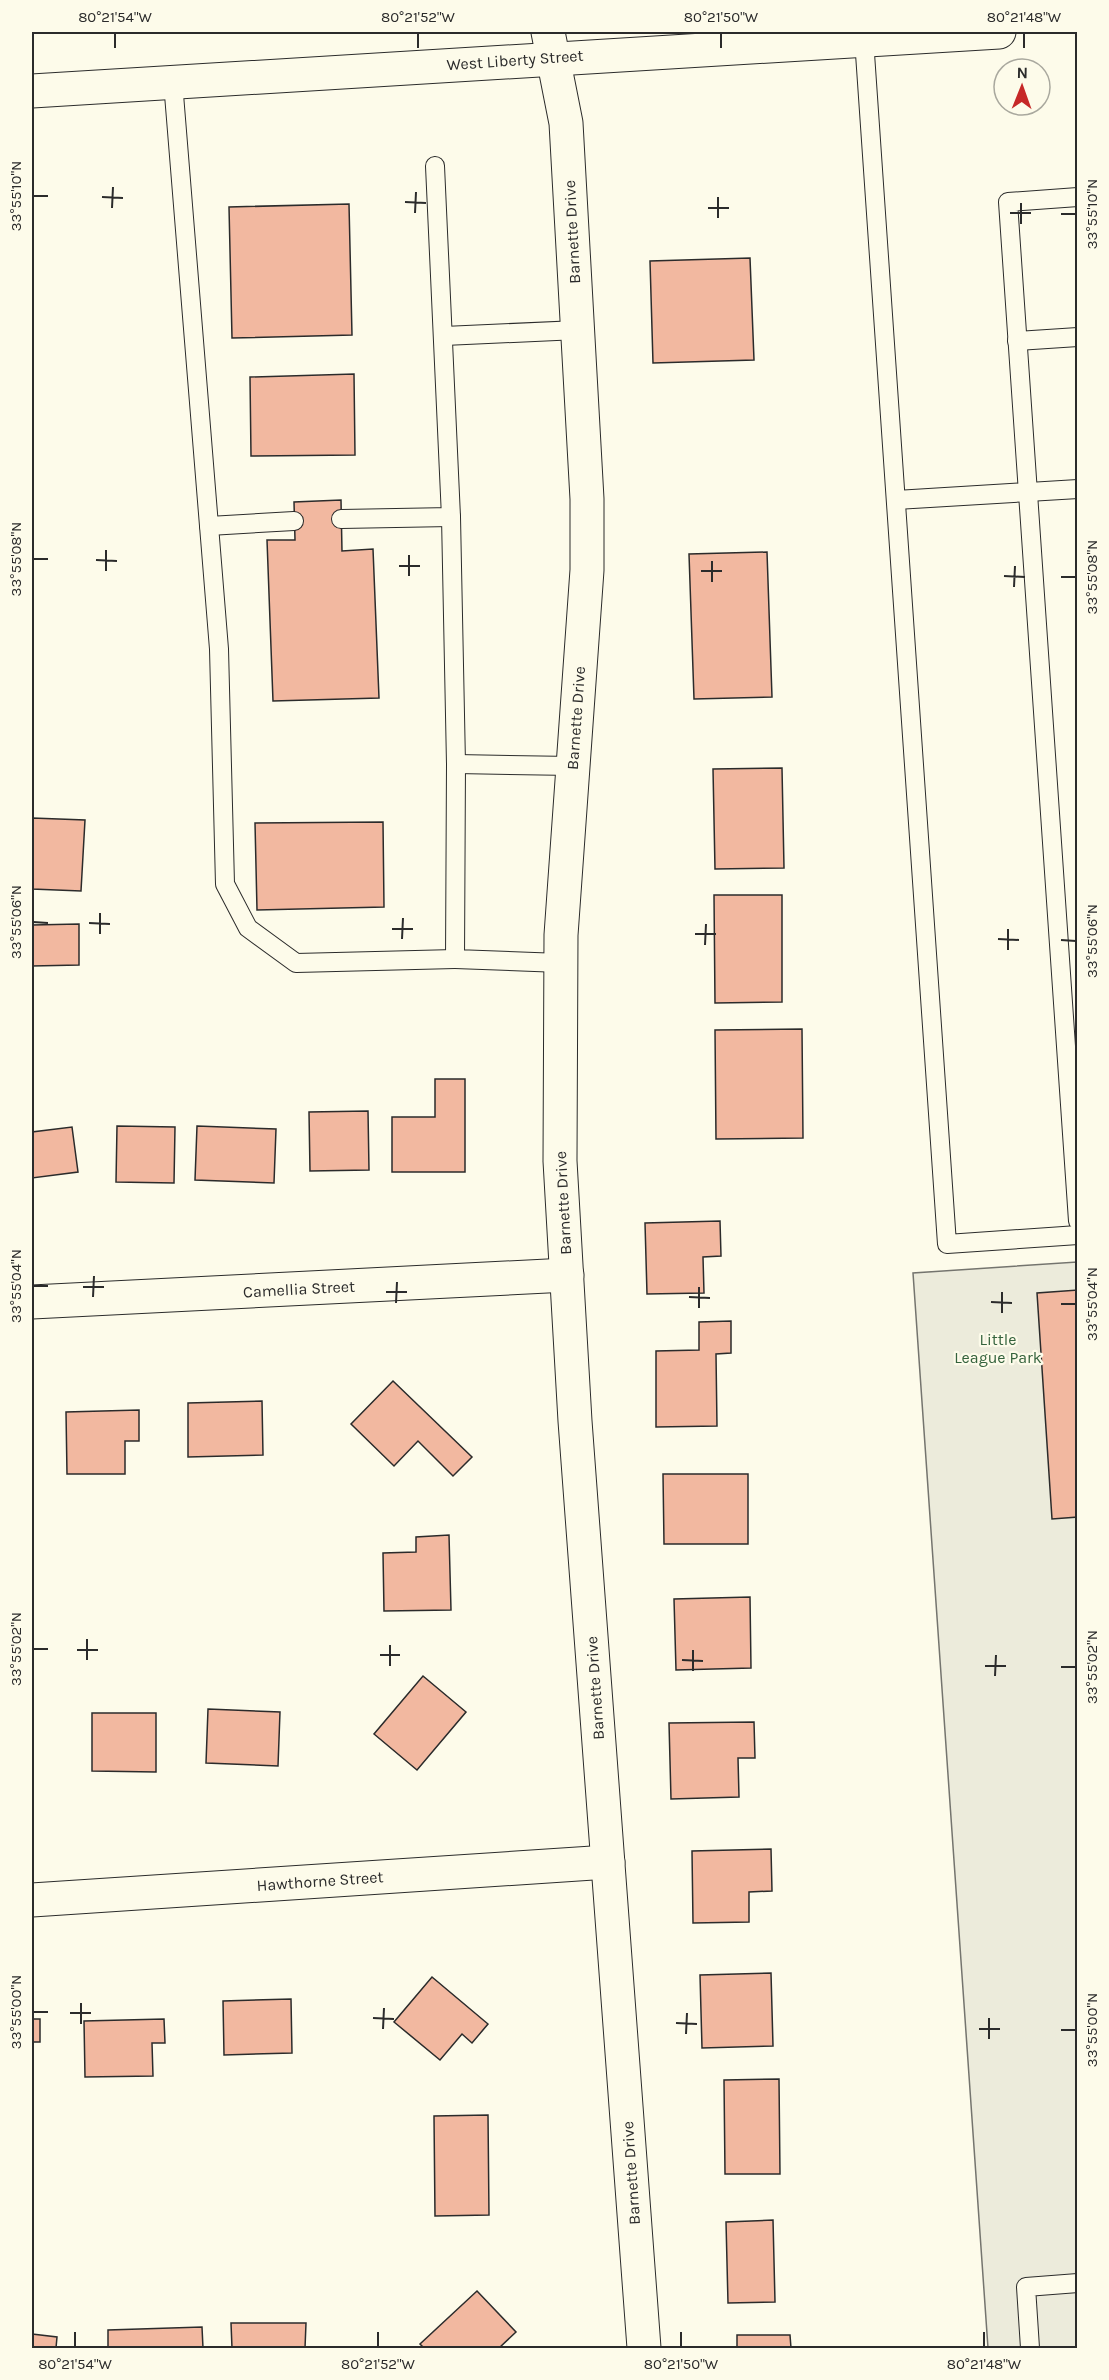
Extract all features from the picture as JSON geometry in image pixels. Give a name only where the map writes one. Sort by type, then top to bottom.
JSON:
[{"type":"street","name":"West Liberty Street","points":[[32,91],[173,82],[551,45],[864,39],[999,32]]},
{"type":"street","name":"Barnette Drive","points":[[551,45],[566,123],[587,499],[587,570],[561,935],[560,1161],[575,1421],[644,2349]]},
{"type":"street","name":"Camellia Street","points":[[32,1302],[567,1275]]},
{"type":"street","name":"Hawthorne Street","points":[[32,1900],[608,1863]]},
{"type":"lane","points":[[864,39],[947,1244],[1077,1234]]},
{"type":"lane","points":[[173,82],[219,649],[225,884],[248,928],[296,963],[455,959],[561,963]]},
{"type":"lane","points":[[435,166],[451,517],[456,764],[455,959]]},
{"type":"lane","points":[[1077,198],[1008,201],[1077,1221]]},
{"type":"lane","points":[[444,336],[578,330]]},
{"type":"lane","points":[[1017,341],[1077,337]]},
{"type":"lane","points":[[896,500],[1077,489]]},
{"type":"lane","points":[[341,519],[451,517]]},
{"type":"lane","points":[[209,526],[294,521]]},
{"type":"lane","points":[[456,764],[573,766]]},
{"type":"lane","points":[[1030,2349],[1026,2287],[1077,2283]]},
{"type":"green space","name":"Little League Park","points":[[1077,1262],[1077,2348],[988,2348],[913,1273]]},
{"type":"building","points":[[349,204],[352,335],[232,338],[229,207]]},
{"type":"building","points":[[750,258],[754,360],[653,363],[650,261]]},
{"type":"building","points":[[354,374],[355,455],[251,456],[250,377]]},
{"type":"building","points":[[341,500],[342,551],[373,549],[379,698],[273,701],[267,540],[295,540],[294,502]]},
{"type":"building","points":[[767,552],[772,697],[694,699],[689,554]]},
{"type":"building","points":[[782,768],[784,868],[715,869],[713,769]]},
{"type":"building","points":[[32,818],[85,820],[81,891],[32,889]]},
{"type":"building","points":[[383,822],[384,907],[257,910],[255,823]]},
{"type":"building","points":[[714,895],[782,895],[782,1002],[715,1003]]},
{"type":"building","points":[[79,924],[79,965],[32,966],[32,925]]},
{"type":"building","points":[[802,1029],[803,1138],[716,1139],[715,1030]]},
{"type":"building","points":[[435,1079],[465,1079],[465,1172],[392,1172],[392,1117],[435,1117]]},
{"type":"building","points":[[368,1111],[369,1170],[310,1171],[309,1112]]},
{"type":"building","points":[[117,1126],[175,1127],[174,1183],[116,1182]]},
{"type":"building","points":[[197,1126],[276,1129],[274,1183],[195,1180]]},
{"type":"building","points":[[72,1127],[78,1172],[32,1178],[32,1132]]},
{"type":"building","points":[[720,1221],[721,1256],[703,1257],[704,1293],[647,1294],[645,1223]]},
{"type":"building","points":[[1078,1290],[1078,1517],[1052,1519],[1037,1293]]},
{"type":"building","points":[[731,1321],[731,1353],[716,1354],[717,1426],[656,1427],[656,1351],[699,1350],[699,1322]]},
{"type":"building","points":[[393,1381],[472,1457],[453,1476],[418,1441],[394,1466],[351,1424]]},
{"type":"building","points":[[262,1401],[263,1455],[188,1457],[188,1403]]},
{"type":"building","points":[[139,1410],[139,1441],[125,1441],[125,1474],[67,1474],[66,1412]]},
{"type":"building","points":[[663,1474],[748,1474],[748,1544],[664,1544]]},
{"type":"building","points":[[449,1535],[451,1610],[384,1611],[383,1553],[416,1552],[416,1537]]},
{"type":"building","points":[[750,1597],[751,1668],[676,1670],[674,1599]]},
{"type":"building","points":[[423,1676],[466,1712],[417,1770],[374,1734]]},
{"type":"building","points":[[208,1709],[280,1712],[278,1766],[206,1763]]},
{"type":"building","points":[[92,1713],[156,1713],[156,1772],[92,1771]]},
{"type":"building","points":[[754,1722],[755,1758],[738,1758],[739,1797],[671,1799],[669,1723]]},
{"type":"building","points":[[771,1849],[772,1891],[749,1892],[749,1922],[693,1923],[692,1851]]},
{"type":"building","points":[[771,1973],[773,2046],[702,2048],[700,1975]]},
{"type":"building","points":[[432,1977],[488,2024],[472,2043],[462,2034],[440,2060],[394,2022]]},
{"type":"building","points":[[291,1999],[292,2053],[224,2055],[223,2001]]},
{"type":"building","points":[[32,2019],[40,2019],[40,2042],[32,2042]]},
{"type":"building","points":[[164,2019],[165,2043],[152,2043],[153,2076],[85,2077],[84,2021]]},
{"type":"building","points":[[779,2079],[780,2174],[725,2174],[724,2080]]},
{"type":"building","points":[[488,2115],[489,2215],[435,2216],[434,2116]]},
{"type":"building","points":[[773,2220],[775,2302],[728,2303],[726,2222]]},
{"type":"building","points":[[477,2291],[516,2332],[499,2348],[424,2348],[420,2344]]},
{"type":"building","points":[[231,2323],[306,2323],[305,2348],[232,2348]]},
{"type":"building","points":[[202,2327],[203,2348],[108,2348],[108,2330]]},
{"type":"building","points":[[32,2334],[57,2337],[56,2348],[32,2348]]},
{"type":"building","points":[[737,2335],[790,2335],[791,2348],[737,2348]]}]
